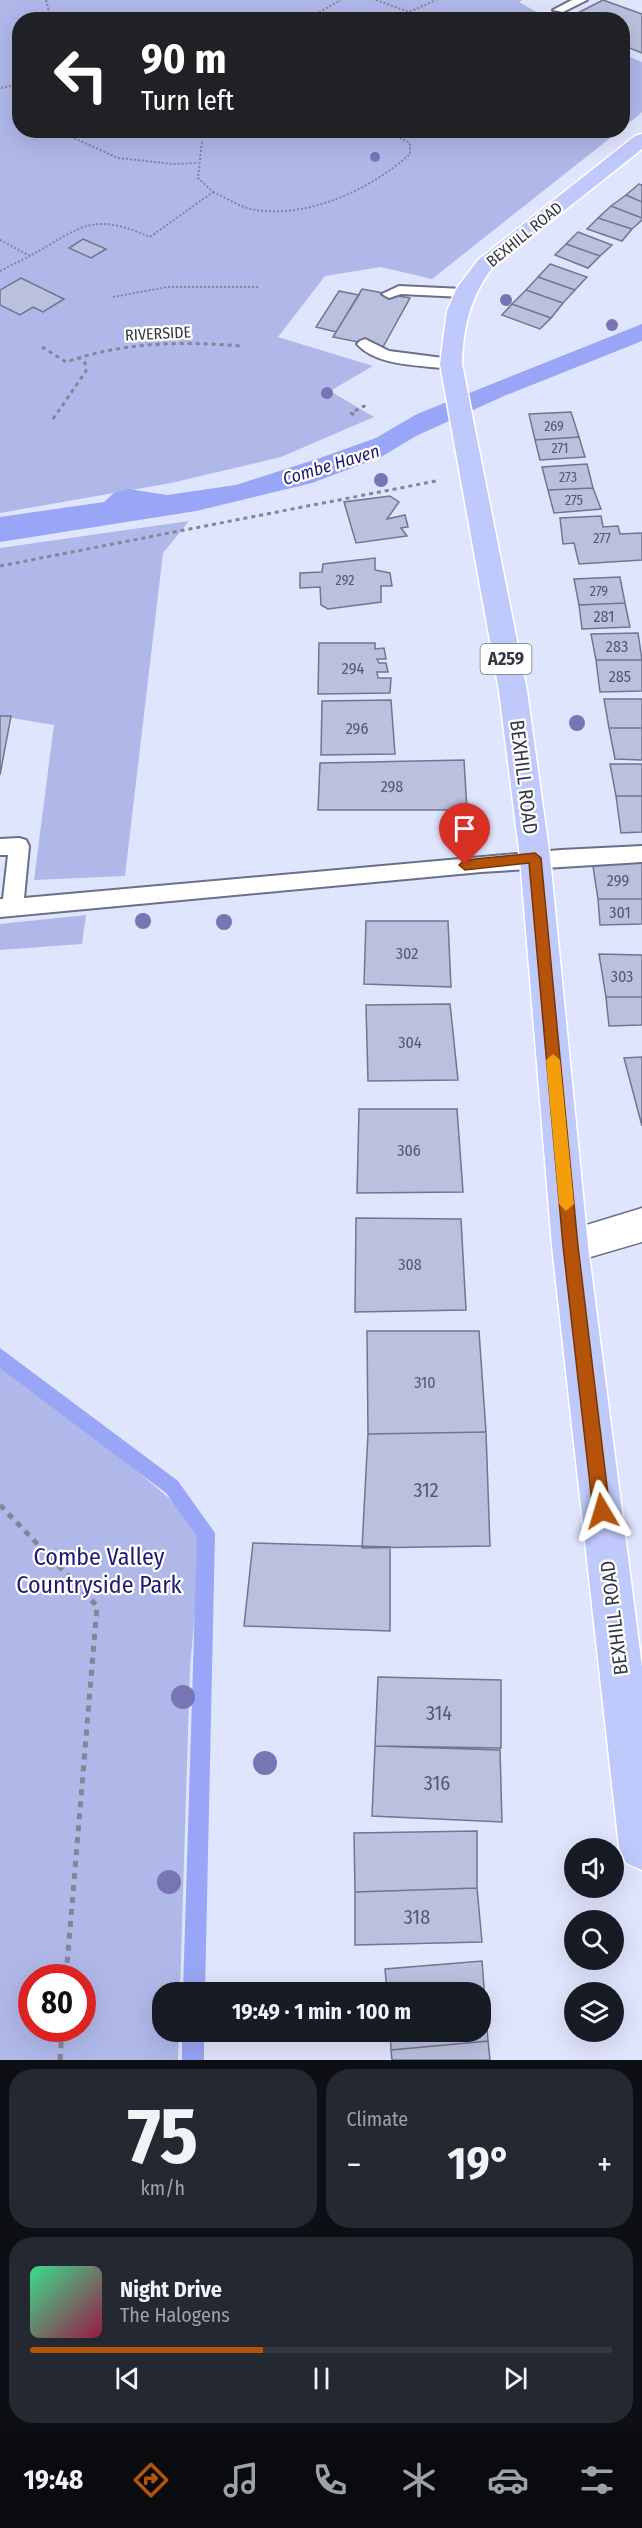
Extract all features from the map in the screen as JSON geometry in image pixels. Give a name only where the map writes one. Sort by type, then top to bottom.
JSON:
[{"type":"highway","name":"BEXHILL ROAD","points":[[642,140],[485,264],[463,293],[452,335],[451,364],[513,691],[535,858],[570,1246],[635,1734],[642,1847]]},
{"type":"street","points":[[570,1246],[642,1225]]},
{"type":"lane","points":[[559,10],[581,0]]},
{"type":"lane","points":[[372,291],[383,286],[417,291]]},
{"type":"lane","points":[[389,294],[399,290],[463,293]]},
{"type":"lane","points":[[346,340],[385,355],[451,364]]},
{"type":"lane","points":[[365,344],[385,355]]},
{"type":"lane","points":[[0,847],[19,846],[7,908],[96,902],[535,858],[642,854]]},
{"type":"path","points":[[320,12],[341,0]]},
{"type":"path","points":[[376,0],[409,12],[436,0]]},
{"type":"path","points":[[74,138],[118,158],[173,164],[198,163]]},
{"type":"path","points":[[202,141],[198,178],[213,192],[253,209],[271,211],[320,202],[383,177],[400,165],[410,154],[410,143],[400,138],[379,138]]},
{"type":"path","points":[[0,271],[85,226],[103,222],[123,226],[150,237],[213,192]]},
{"type":"path","points":[[0,240],[30,256]]},
{"type":"path","points":[[113,297],[147,288],[171,286],[259,288]]},
{"type":"path","name":"RIVERSIDE","points":[[42,347],[66,362],[78,357],[148,342],[241,346]]},
{"type":"path","points":[[53,419],[86,371],[85,363],[78,357]]},
{"type":"path","points":[[354,415],[351,413],[364,406],[368,408]]},
{"type":"path","points":[[0,566],[471,468]]},
{"type":"path","points":[[0,1505],[97,1606],[67,1964]]},
{"type":"path","points":[[60,2060],[61,2042]]},
{"type":"green space","points":[[0,0],[522,0],[519,2],[537,12],[12,12],[12,138],[610,138],[432,279],[381,267],[325,276],[278,337],[373,366],[330,391],[374,417],[281,457],[171,483],[0,513]]},
{"type":"green space","points":[[630,57],[642,62],[642,112],[630,122]]},
{"type":"green space","points":[[189,521],[163,553],[125,876],[34,880],[54,725],[0,716],[0,548]]},
{"type":"green space","points":[[86,915],[82,944],[0,950],[0,924]]},
{"type":"green space","name":"Combe Valley Countryside Park","points":[[0,1355],[203,1527],[190,1667],[180,1982],[152,1982],[152,2042],[179,2042],[178,2060],[0,2060]]},
{"type":"water","name":"Combe Haven","points":[[642,324],[642,341],[504,396],[416,436],[381,457],[312,483],[196,511],[0,542],[0,517],[104,502],[114,493],[128,489],[167,495],[236,485],[376,438],[417,414]]},
{"type":"building","points":[[603,0],[642,14],[642,53],[630,48],[630,12],[580,12]]},
{"type":"building","points":[[639,184],[642,185],[642,202],[626,195]]},
{"type":"building","points":[[626,195],[642,202],[642,218],[611,206]]},
{"type":"building","points":[[611,206],[642,218],[642,220],[632,229],[598,218]]},
{"type":"building","points":[[598,218],[632,229],[622,241],[587,229]]},
{"type":"building","points":[[578,232],[612,245],[600,256],[566,244]]},
{"type":"building","points":[[83,239],[106,249],[91,258],[69,248]]},
{"type":"building","points":[[566,244],[600,256],[588,268],[555,255]]},
{"type":"building","points":[[550,264],[587,277],[575,290],[538,277]]},
{"type":"building","points":[[538,277],[575,290],[563,303],[526,290]]},
{"type":"building","points":[[21,278],[64,299],[43,312],[33,307],[20,315],[0,305],[0,290]]},
{"type":"building","points":[[362,289],[410,298],[383,347],[333,337]]},
{"type":"building","points":[[526,290],[563,303],[551,318],[512,304]]},
{"type":"building","points":[[339,291],[359,295],[336,332],[316,327]]},
{"type":"building","points":[[512,304],[551,318],[540,329],[502,315]]},
{"type":"building","points":[[571,412],[579,437],[535,440],[529,414]]},
{"type":"building","points":[[579,437],[585,457],[540,460],[535,440]]},
{"type":"building","points":[[587,464],[593,488],[548,490],[542,467]]},
{"type":"building","points":[[593,488],[601,509],[554,513],[548,490]]},
{"type":"building","points":[[390,496],[399,502],[387,519],[405,515],[408,527],[401,528],[407,536],[356,543],[344,502]]},
{"type":"building","points":[[601,516],[603,527],[618,526],[620,534],[642,533],[642,560],[579,564],[574,543],[563,544],[560,518]]},
{"type":"building","points":[[375,558],[375,570],[390,573],[392,586],[381,586],[381,602],[328,609],[321,605],[320,587],[300,588],[300,573],[322,572],[323,564]]},
{"type":"building","points":[[620,577],[625,603],[579,605],[574,579]]},
{"type":"building","points":[[625,603],[630,627],[582,629],[579,605]]},
{"type":"building","points":[[638,633],[642,660],[596,660],[591,634]]},
{"type":"building","points":[[319,643],[375,643],[375,649],[384,648],[386,659],[377,659],[379,663],[386,663],[388,672],[377,672],[378,678],[391,678],[390,693],[318,694]]},
{"type":"building","points":[[596,660],[642,660],[642,691],[600,692]]},
{"type":"building","points":[[604,699],[642,699],[642,728],[609,728]]},
{"type":"building","points":[[391,700],[395,754],[321,755],[322,701]]},
{"type":"building","points":[[0,716],[11,716],[0,775]]},
{"type":"building","points":[[609,728],[642,728],[642,760],[615,759]]},
{"type":"building","points":[[464,760],[467,810],[318,810],[320,763]]},
{"type":"building","points":[[610,764],[642,764],[642,796],[616,796]]},
{"type":"building","points":[[616,796],[642,796],[642,832],[621,833]]},
{"type":"building","points":[[592,860],[642,861],[642,899],[598,899]]},
{"type":"building","points":[[598,899],[642,899],[642,924],[600,925]]},
{"type":"building","points":[[366,921],[448,921],[451,987],[364,984]]},
{"type":"building","points":[[599,954],[642,955],[642,997],[606,997]]},
{"type":"building","points":[[606,997],[642,997],[642,1025],[609,1026]]},
{"type":"building","points":[[450,1004],[458,1080],[368,1081],[366,1005]]},
{"type":"building","points":[[642,1057],[642,1126],[624,1058]]},
{"type":"building","points":[[359,1109],[457,1109],[463,1192],[357,1193]]},
{"type":"building","points":[[356,1218],[461,1219],[466,1310],[355,1312]]},
{"type":"building","points":[[367,1331],[479,1331],[486,1432],[368,1434]]},
{"type":"building","points":[[486,1432],[490,1546],[362,1548],[368,1434]]},
{"type":"building","points":[[253,1543],[390,1547],[390,1631],[244,1626]]},
{"type":"building","points":[[378,1677],[501,1680],[501,1748],[375,1746]]},
{"type":"building","points":[[375,1746],[500,1750],[502,1822],[372,1816]]},
{"type":"building","points":[[477,1831],[477,1888],[355,1892],[354,1833]]},
{"type":"building","points":[[477,1888],[482,1942],[355,1945],[355,1892]]},
{"type":"building","points":[[482,1961],[484,1982],[386,1982],[385,1969]]},
{"type":"building","points":[[391,2042],[477,2042],[391,2050]]},
{"type":"building","points":[[488,2042],[490,2060],[392,2060],[391,2050]]},
{"type":"waterway","points":[[0,1357],[172,1487],[206,1533],[194,1982]]},
{"type":"waterway","points":[[193,2042],[193,2060]]},
{"type":"slow traffic","points":[[553,1060],[566,1204]]},
{"type":"route","points":[[465,865],[535,858],[570,1246],[602,1511]]}]
